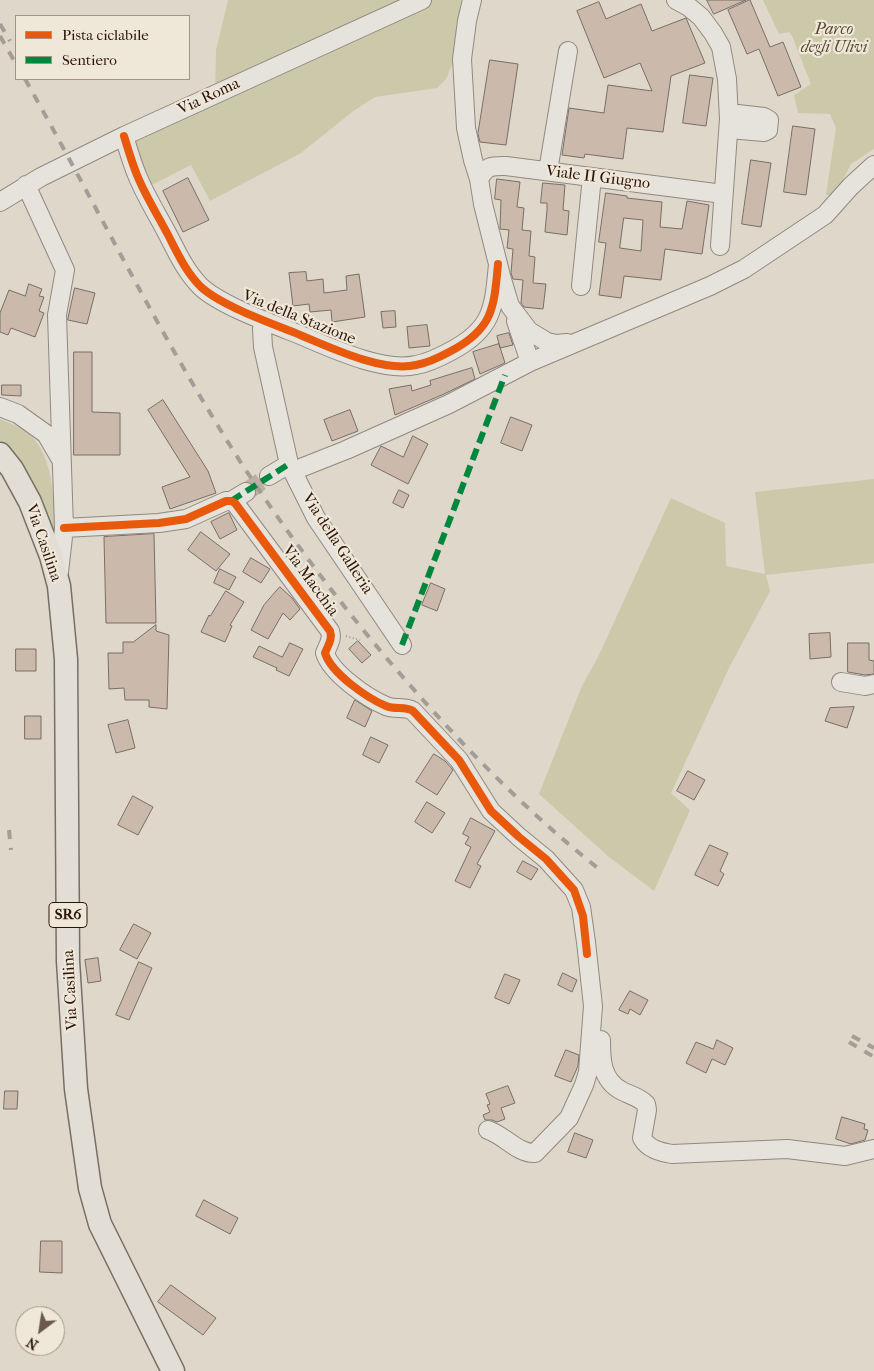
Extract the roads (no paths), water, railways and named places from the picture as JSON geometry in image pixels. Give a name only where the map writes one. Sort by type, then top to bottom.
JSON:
[{"type":"main road","name":"Via Casilina","points":[[0,454],[12,469],[30,502],[58,579],[66,667],[68,961],[76,1089],[90,1188],[100,1224],[173,1371]]},
{"type":"street","name":"Via Roma","points":[[0,202],[26,185],[124,136],[422,0]]},
{"type":"street","points":[[472,0],[462,59],[466,128],[498,264],[510,306],[530,362]]},
{"type":"street","points":[[676,0],[689,7],[701,17],[713,33],[721,47],[727,79],[729,121],[720,246]]},
{"type":"street","points":[[548,171],[568,51]]},
{"type":"street","name":"Via della Stazione","points":[[124,136],[138,177],[185,268],[202,288],[229,304],[336,350],[388,366],[415,366],[441,357],[470,341],[489,318],[498,264]]},
{"type":"street","points":[[269,476],[346,450],[449,404],[530,362],[710,286],[744,269],[825,215],[851,186],[874,165]]},
{"type":"street","name":"Viale II Giugno","points":[[479,179],[484,170],[491,166],[506,166],[723,194]]},
{"type":"street","points":[[581,286],[592,177]]},
{"type":"street","points":[[26,185],[65,270],[57,315],[64,528],[58,579]]},
{"type":"street","points":[[510,306],[529,331],[546,342],[565,343],[580,340]]},
{"type":"street","name":"Via della Galleria","points":[[264,320],[262,329],[263,347],[291,467],[316,518],[402,645]]},
{"type":"street","points":[[0,407],[18,414],[46,434],[61,460]]},
{"type":"street","points":[[64,528],[159,523],[186,519],[226,501],[231,501],[246,492]]},
{"type":"street","name":"Via Macchia","points":[[231,501],[239,507],[330,631],[332,636],[325,653],[332,667],[373,699],[387,706],[413,711],[459,760],[491,811],[546,859],[574,890],[583,916],[593,1006]]},
{"type":"street","points":[[841,682],[865,686],[874,684]]},
{"type":"street","points":[[488,1130],[496,1132],[518,1147],[531,1153],[539,1150],[563,1125],[572,1112],[588,1072],[593,1006]]},
{"type":"street","points":[[593,1006],[598,1011],[602,1065],[613,1084],[646,1104],[647,1110],[642,1138],[650,1148],[662,1153],[672,1154],[787,1148],[844,1156],[874,1149]]},
{"type":"tunnel","points":[[246,492],[269,476]]},
{"type":"railway","points":[[0,24],[10,41]]},
{"type":"railway","points":[[0,36],[15,62]]},
{"type":"railway","points":[[26,80],[187,374],[252,480],[318,573],[389,661],[463,744],[570,846],[599,869]]},
{"type":"railway","points":[[9,830],[11,850]]},
{"type":"railway","points":[[852,1036],[874,1048]]},
{"type":"railway","points":[[849,1042],[874,1057]]},
{"type":"park label","name":"Parco degli Ulivi","points":[[834,39]]}]
